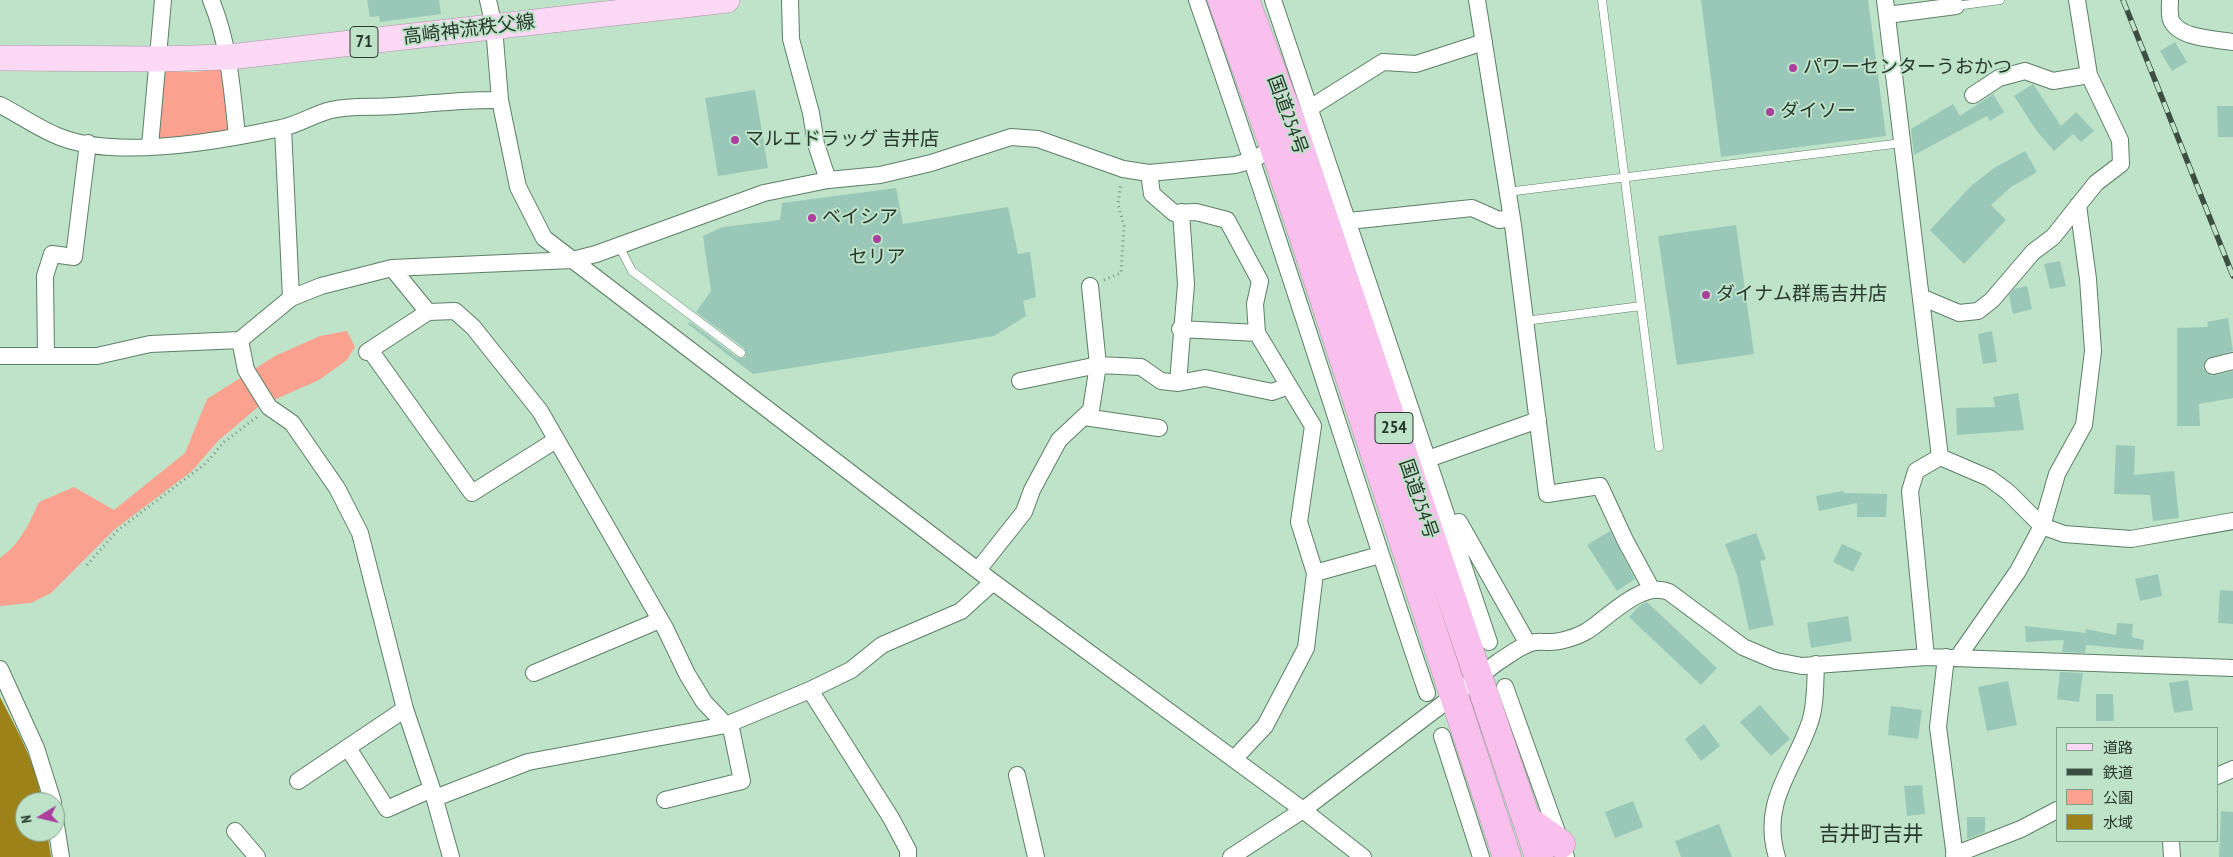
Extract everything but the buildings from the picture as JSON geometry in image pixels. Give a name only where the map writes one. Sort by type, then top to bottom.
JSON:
[{"type":"highway","name":"国道254号","points":[[1222,0],[1264,154],[1455,696],[1507,857]]},
{"type":"highway","name":"国道254号","points":[[1244,0],[1282,99],[1418,502],[1492,682],[1526,819],[1555,853]]},
{"type":"main road","name":"高崎神流秩父線","points":[[0,58],[158,59],[229,57],[728,0]]},
{"type":"street","points":[[150,146],[163,0]]},
{"type":"street","points":[[211,0],[219,17],[229,57],[237,136]]},
{"type":"street","points":[[488,0],[494,27],[500,100],[518,187],[544,238],[993,582],[1364,857]]},
{"type":"street","points":[[790,0],[791,38],[811,113],[816,144],[828,180]]},
{"type":"street","points":[[1197,0],[1264,154],[1379,550],[1427,693]]},
{"type":"street","points":[[1273,0],[1319,131],[1489,642]]},
{"type":"street","points":[[1477,0],[1512,218],[1547,494],[1600,486],[1625,540],[1651,588]]},
{"type":"street","points":[[1921,297],[1959,313],[1978,311],[1992,300],[2033,252],[2053,237],[2096,182],[2120,164],[2120,140],[2089,75],[2076,0]]},
{"type":"street","points":[[2170,0],[2170,19],[2176,28],[2186,33],[2233,42]]},
{"type":"street","points":[[1940,457],[1886,8],[1956,6]]},
{"type":"street","points":[[1310,108],[1383,62],[1416,64],[1484,42]]},
{"type":"street","points":[[1973,95],[1999,78],[2025,71],[2054,82],[2089,75]]},
{"type":"street","points":[[0,105],[60,137],[88,143],[150,146],[194,145],[283,128],[329,111],[360,106],[392,107],[476,99],[500,100]]},
{"type":"street","points":[[1282,99],[1319,131]]},
{"type":"street","points":[[283,128],[291,298]]},
{"type":"street","points":[[0,356],[97,356],[150,344],[240,340],[291,298],[322,286],[392,268],[572,260],[619,246],[764,193],[828,180],[880,175],[931,164],[1011,137],[1038,139],[1129,170],[1150,173],[1235,165],[1264,154]]},
{"type":"street","points":[[46,355],[45,276],[52,254],[74,256],[88,143]]},
{"type":"street","points":[[1150,173],[1152,194],[1174,212],[1196,212],[1227,220],[1260,281],[1255,304],[1257,333],[1313,426],[1299,522],[1315,573],[1306,648],[1265,726],[1234,759]]},
{"type":"street","points":[[2056,811],[2021,829],[1954,856],[1938,727],[1952,657],[2018,571],[2042,526],[2058,474],[2084,426],[2093,350],[2088,279],[2078,205]]},
{"type":"street","points":[[1349,221],[1472,208],[1499,220],[1512,218]]},
{"type":"street","points":[[1178,383],[1180,329],[1186,284],[1181,212]]},
{"type":"street","points":[[392,268],[428,312]]},
{"type":"street","points":[[978,570],[1024,512],[1032,490],[1059,440],[1091,410],[1098,366],[1090,286]]},
{"type":"street","points":[[556,440],[472,493],[369,351],[428,312],[455,311],[473,327],[540,411],[660,620],[704,702],[728,724],[742,781],[665,800]]},
{"type":"street","points":[[1180,329],[1257,333]]},
{"type":"street","points":[[240,340],[246,370],[269,407],[292,423],[337,488],[360,533],[405,710],[434,793],[451,857]]},
{"type":"street","points":[[2212,366],[2233,361]]},
{"type":"street","points":[[1020,382],[1098,366],[1141,367],[1161,381],[1178,383],[1205,378],[1272,392],[1289,386]]},
{"type":"street","points":[[1084,417],[1159,428]]},
{"type":"street","points":[[1427,456],[1538,420]]},
{"type":"street","points":[[1418,502],[1427,456]]},
{"type":"street","points":[[1940,457],[1989,478],[2008,492],[2042,526],[2064,534],[2131,539],[2233,521]]},
{"type":"street","points":[[1926,657],[1910,491],[1916,471],[1940,457]]},
{"type":"street","points":[[1449,526],[1459,522],[1528,644]]},
{"type":"street","points":[[1315,573],[1379,550]]},
{"type":"street","points":[[1379,550],[1418,590]]},
{"type":"street","points":[[348,748],[387,809],[528,762],[728,724],[810,690],[851,670],[882,645],[961,611],[993,582]]},
{"type":"street","points":[[1555,853],[1492,682],[1498,662],[1528,644],[1538,641],[1547,643],[1585,632],[1638,594],[1651,588],[1659,588],[1669,592],[1743,647],[1776,661],[1802,666],[1926,657],[1952,657],[2233,668]]},
{"type":"street","points":[[534,673],[660,620]]},
{"type":"street","points":[[1774,856],[1772,825],[1776,797],[1811,721],[1816,664]]},
{"type":"street","points":[[0,669],[36,748],[50,792]]},
{"type":"street","points":[[1231,857],[1303,810],[1455,696],[1492,682]]},
{"type":"street","points":[[810,690],[891,818],[908,850],[908,857]]},
{"type":"street","points":[[298,781],[405,710]]},
{"type":"street","points":[[1442,736],[1481,857]]},
{"type":"street","points":[[2218,776],[2233,769]]},
{"type":"street","points":[[1017,775],[1036,857]]},
{"type":"street","points":[[235,831],[248,854]]},
{"type":"street","points":[[58,842],[60,857]]},
{"type":"street","points":[[2171,842],[2172,857]]},
{"type":"lane","points":[[1602,0],[1659,447]]},
{"type":"lane","points":[[1956,6],[2000,0]]},
{"type":"lane","points":[[1507,192],[1902,143]]},
{"type":"lane","points":[[619,246],[632,271],[741,353]]},
{"type":"lane","points":[[1525,321],[1641,306]]},
{"type":"path","points":[[1090,286],[1121,273],[1124,226],[1118,204],[1122,181],[1129,170]]},
{"type":"path","points":[[87,566],[118,530],[206,463],[224,442],[269,407]]},
{"type":"green space","points":[[225,69],[230,132],[161,142],[156,135],[161,71],[194,72]]},
{"type":"green space","points":[[347,331],[355,347],[347,360],[319,380],[258,407],[218,441],[192,471],[115,529],[51,593],[31,603],[0,606],[0,558],[13,546],[28,526],[39,502],[74,487],[114,510],[185,453],[207,399],[275,356],[320,336]]},
{"type":"water","points":[[0,697],[31,761],[40,792],[15,792],[15,842],[49,842],[51,857],[0,857]]},
{"type":"railway","points":[[2123,0],[2233,276]]},
{"type":"place","name":"パワーセンターうおかつ","points":[[1793,68]]},
{"type":"place","name":"ダイソー","points":[[1770,112]]},
{"type":"place","name":"マルエドラッグ 吉井店","points":[[735,140]]},
{"type":"place","name":"ベイシア","points":[[812,218]]},
{"type":"place","name":"セリア","points":[[877,239]]},
{"type":"place","name":"ダイナム群馬吉井店","points":[[1706,295]]},
{"type":"district","name":"吉井町吉井","points":[[1871,835]]}]
